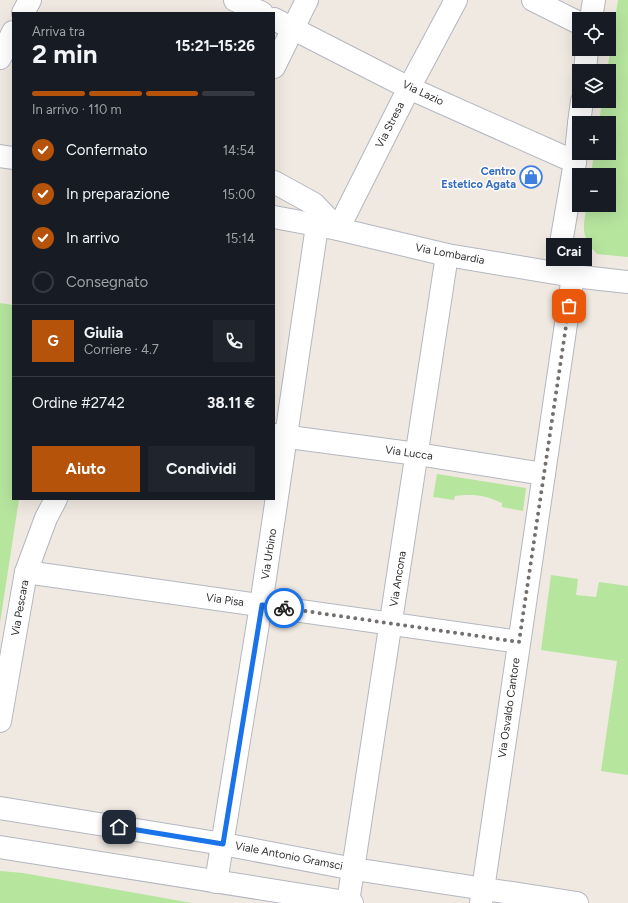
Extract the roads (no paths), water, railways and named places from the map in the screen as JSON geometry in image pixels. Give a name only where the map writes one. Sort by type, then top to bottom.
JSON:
[{"type":"street","points":[[24,12],[30,0]]},
{"type":"street","points":[[235,0],[260,12]]},
{"type":"street","points":[[275,66],[307,0]]},
{"type":"street","name":"Via Stresa","points":[[327,228],[409,88],[456,0]]},
{"type":"street","points":[[533,0],[572,20]]},
{"type":"street","points":[[592,12],[594,0]]},
{"type":"street","name":"Via Lazio","points":[[275,20],[409,88],[575,162]]},
{"type":"street","points":[[0,156],[12,158]]},
{"type":"street","name":"Via Osvaldo Cantore","points":[[482,896],[544,474],[575,162]]},
{"type":"street","points":[[275,183],[314,204],[327,228]]},
{"type":"street","name":"Via Lombardia","points":[[275,217],[447,255],[565,274],[628,282]]},
{"type":"street","name":"Via Urbino","points":[[275,483],[280,436],[327,228]]},
{"type":"street","name":"Via Ancona","points":[[348,902],[447,255]]},
{"type":"street","name":"Via Lucca","points":[[280,436],[417,454],[544,474]]},
{"type":"street","name":"Via Pescara","points":[[0,721],[26,572],[46,518],[55,500]]},
{"type":"street","name":"Via Urbino","points":[[216,882],[262,605],[273,500]]},
{"type":"street","name":"Via Pisa","points":[[26,572],[519,642]]},
{"type":"street","name":"Viale Antonio Gramsci","points":[[0,808],[223,844],[354,869],[482,896],[578,903]]},
{"type":"street","points":[[0,847],[352,903]]},
{"type":"place","name":"Centro Estetico Agata","points":[[531,177]]},
{"type":"place","name":"Crai","points":[[569,306]]}]
